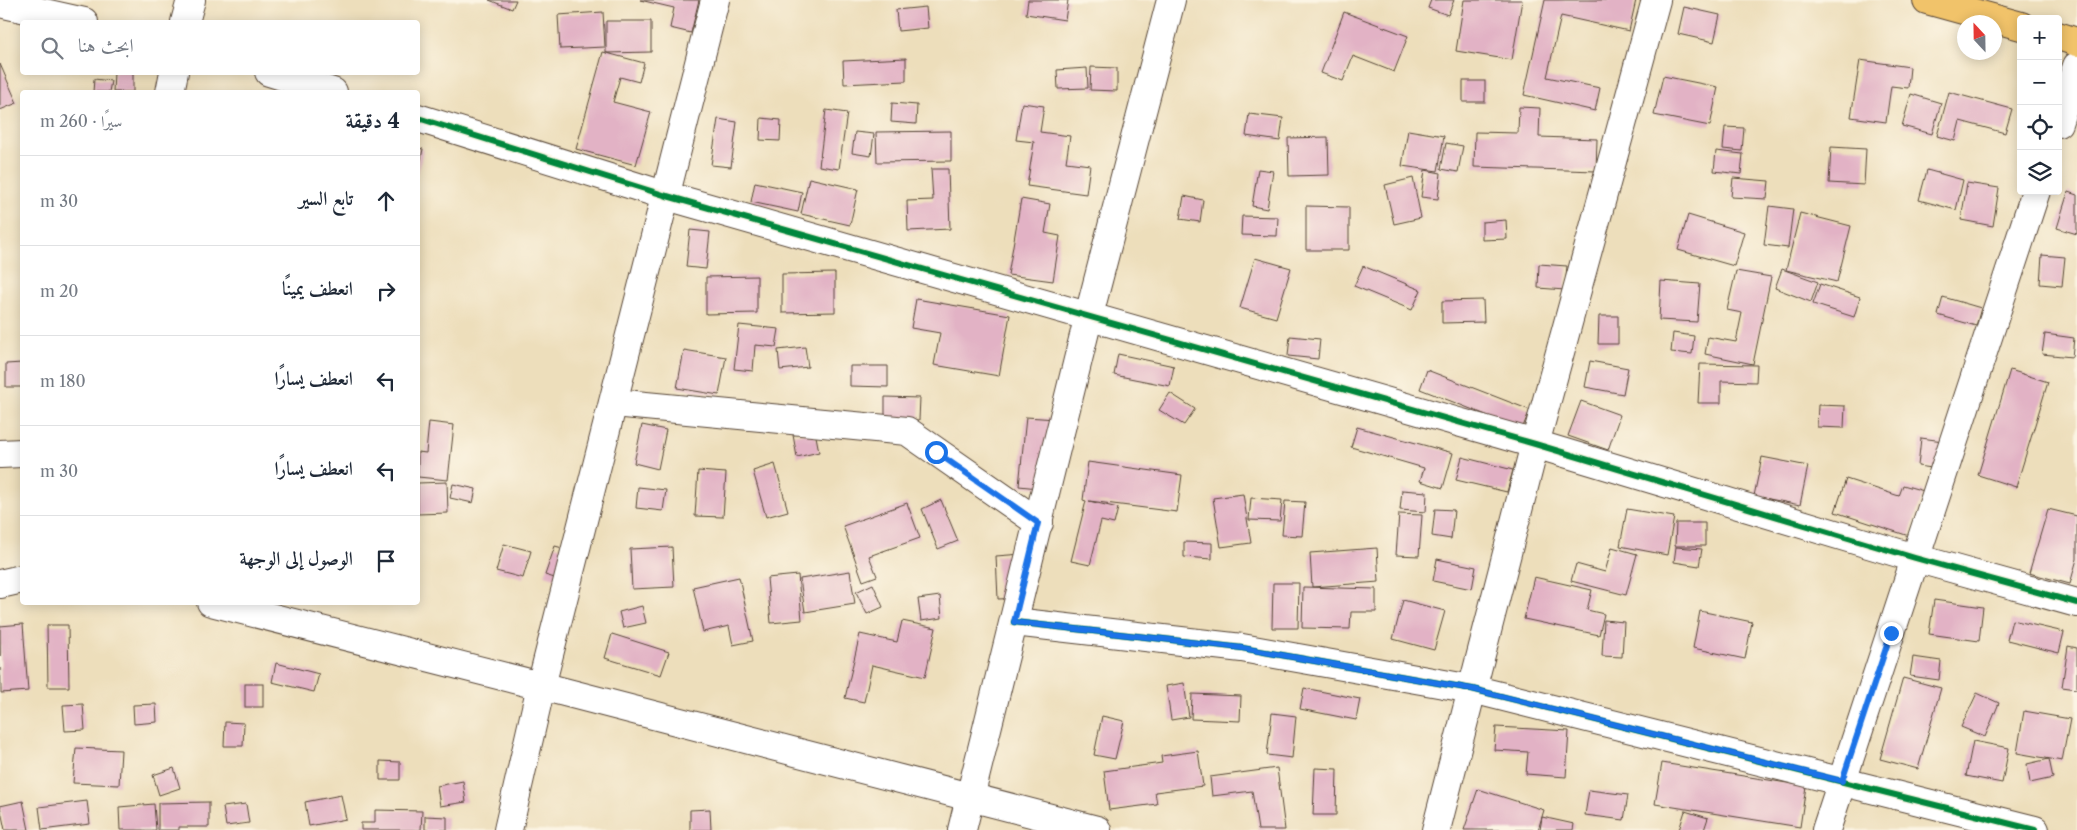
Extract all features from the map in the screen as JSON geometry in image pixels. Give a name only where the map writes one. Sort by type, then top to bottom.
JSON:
[{"type":"highway","points":[[1927,0],[2017,25]]},
{"type":"highway","points":[[2062,37],[2077,42]]},
{"type":"street","points":[[186,20],[191,0]]},
{"type":"street","points":[[508,830],[541,686],[667,196],[715,0]]},
{"type":"street","points":[[962,830],[1089,315],[1171,0]]},
{"type":"street","points":[[1436,830],[1535,444],[1656,0]]},
{"type":"street","points":[[0,3],[75,20]]},
{"type":"street","points":[[2062,111],[2077,66]]},
{"type":"street","points":[[170,90],[173,75]]},
{"type":"street","points":[[279,75],[327,90]]},
{"type":"street","points":[[420,119],[667,196],[1089,315],[1535,444],[1915,558],[2077,603]]},
{"type":"street","points":[[1826,830],[2035,195]]},
{"type":"street","points":[[614,404],[907,431],[1038,523]]},
{"type":"street","points":[[0,454],[20,453]]},
{"type":"street","points":[[0,584],[20,579]]},
{"type":"street","points":[[223,605],[1097,830]]},
{"type":"street","points":[[1014,622],[1242,648],[1472,689],[2035,830]]},
{"type":"building","points":[[489,0],[516,0],[512,9]]},
{"type":"building","points":[[640,0],[699,0],[691,33],[670,28],[674,8]]},
{"type":"building","points":[[1028,0],[1068,0],[1065,20],[1026,14]]},
{"type":"building","points":[[1431,0],[1454,0],[1448,15],[1428,8]]},
{"type":"building","points":[[1464,0],[1522,0],[1512,60],[1456,51]]},
{"type":"building","points":[[1545,0],[1636,0],[1629,31],[1561,16],[1547,77],[1600,88],[1595,111],[1524,95]]},
{"type":"building","points":[[926,7],[928,28],[898,31],[896,10]]},
{"type":"building","points":[[1684,7],[1720,15],[1714,42],[1678,34]]},
{"type":"building","points":[[603,12],[605,47],[560,49],[558,15]]},
{"type":"building","points":[[1344,12],[1408,36],[1394,72],[1353,56],[1343,81],[1321,73]]},
{"type":"building","points":[[606,21],[651,21],[651,52],[606,53]]},
{"type":"building","points":[[603,52],[644,63],[639,82],[620,77],[613,102],[651,112],[636,165],[576,149]]},
{"type":"building","points":[[906,58],[906,81],[844,84],[843,61]]},
{"type":"building","points":[[1860,60],[1910,67],[1908,88],[1891,86],[1886,122],[1851,117]]},
{"type":"building","points":[[0,64],[17,103],[0,110]]},
{"type":"building","points":[[1091,67],[1117,68],[1117,91],[1090,90]]},
{"type":"building","points":[[1087,68],[1088,88],[1058,89],[1057,70]]},
{"type":"building","points":[[114,75],[133,75],[133,90],[113,90]]},
{"type":"building","points":[[1663,76],[1718,87],[1710,126],[1654,115]]},
{"type":"building","points":[[94,79],[111,81],[109,90],[93,90]]},
{"type":"building","points":[[1463,81],[1485,81],[1485,102],[1463,102]]},
{"type":"building","points":[[1949,92],[2012,109],[2005,133],[1960,121],[1955,141],[1937,136]]},
{"type":"building","points":[[1911,94],[1941,103],[1932,134],[1902,126]]},
{"type":"building","points":[[892,103],[917,105],[916,124],[891,122]]},
{"type":"building","points":[[1022,103],[1044,106],[1040,132],[1070,136],[1066,162],[1090,165],[1086,194],[1027,186],[1034,142],[1016,140]]},
{"type":"building","points":[[1519,107],[1540,108],[1539,137],[1597,139],[1596,171],[1474,167],[1475,132],[1518,133]]},
{"type":"building","points":[[826,110],[847,113],[839,169],[819,166]]},
{"type":"building","points":[[1249,114],[1283,118],[1280,141],[1246,136]]},
{"type":"building","points":[[761,118],[781,120],[780,141],[760,140]]},
{"type":"building","points":[[718,119],[737,122],[731,167],[711,165]]},
{"type":"building","points":[[1725,127],[1744,128],[1742,151],[1723,149]]},
{"type":"building","points":[[1408,130],[1444,136],[1438,171],[1402,166]]},
{"type":"building","points":[[951,131],[951,161],[877,162],[876,132]]},
{"type":"building","points":[[855,132],[874,134],[871,156],[852,153]]},
{"type":"building","points":[[1328,137],[1329,175],[1289,176],[1288,138]]},
{"type":"building","points":[[1446,143],[1463,146],[1458,172],[1441,169]]},
{"type":"building","points":[[1831,147],[1866,149],[1864,185],[1829,183]]},
{"type":"building","points":[[420,148],[423,149],[420,164]]},
{"type":"building","points":[[1716,151],[1743,154],[1741,174],[1714,171]]},
{"type":"building","points":[[931,169],[948,169],[950,229],[908,231],[907,201],[933,200]]},
{"type":"building","points":[[1258,169],[1273,171],[1267,209],[1252,206]]},
{"type":"building","points":[[1425,170],[1441,173],[1438,199],[1421,197]]},
{"type":"building","points":[[1927,170],[1963,180],[1956,210],[1919,200]]},
{"type":"building","points":[[809,178],[858,189],[850,225],[801,214]]},
{"type":"building","points":[[1413,178],[1421,218],[1394,224],[1385,185]]},
{"type":"building","points":[[1733,178],[1769,181],[1767,199],[1731,197]]},
{"type":"building","points":[[755,182],[802,192],[798,212],[751,202]]},
{"type":"building","points":[[1967,183],[1999,188],[1993,226],[1961,220]]},
{"type":"building","points":[[2068,192],[2077,195],[2077,234],[2057,228]]},
{"type":"building","points":[[1184,196],[1203,200],[1200,222],[1180,219]]},
{"type":"building","points":[[1021,199],[1050,204],[1045,233],[1060,236],[1053,281],[1008,275]]},
{"type":"building","points":[[1306,206],[1349,207],[1349,250],[1306,250]]},
{"type":"building","points":[[1769,206],[1793,209],[1788,248],[1764,245]]},
{"type":"building","points":[[1800,213],[1851,226],[1837,282],[1786,270]]},
{"type":"building","points":[[1688,215],[1744,232],[1734,266],[1678,250]]},
{"type":"building","points":[[1242,216],[1278,217],[1277,236],[1241,235]]},
{"type":"building","points":[[1506,220],[1507,239],[1482,240],[1482,222]]},
{"type":"building","points":[[690,230],[710,232],[706,269],[686,267]]},
{"type":"building","points":[[2042,255],[2065,257],[2062,286],[2040,284]]},
{"type":"building","points":[[1255,258],[1291,268],[1276,318],[1240,308]]},
{"type":"building","points":[[1539,264],[1567,266],[1565,290],[1538,288]]},
{"type":"building","points":[[1363,266],[1421,290],[1412,310],[1354,286]]},
{"type":"building","points":[[1782,269],[1818,282],[1811,302],[1775,288]]},
{"type":"building","points":[[1736,271],[1771,277],[1753,364],[1705,354],[1708,337],[1736,342],[1742,313],[1727,310]]},
{"type":"building","points":[[835,273],[835,312],[782,313],[782,274]]},
{"type":"building","points":[[757,276],[757,313],[706,314],[706,277]]},
{"type":"building","points":[[1661,281],[1700,284],[1697,322],[1659,320]]},
{"type":"building","points":[[1820,284],[1860,297],[1854,317],[1813,304]]},
{"type":"building","points":[[1943,297],[1981,308],[1976,326],[1938,315]]},
{"type":"building","points":[[916,299],[1010,315],[999,376],[934,365],[940,333],[911,328]]},
{"type":"building","points":[[1483,300],[1484,322],[1442,323],[1442,301]]},
{"type":"building","points":[[1599,316],[1618,316],[1618,344],[1598,344]]},
{"type":"building","points":[[739,325],[779,329],[776,347],[755,345],[753,371],[734,369]]},
{"type":"building","points":[[1673,333],[1694,336],[1692,354],[1671,352]]},
{"type":"building","points":[[2045,334],[2074,338],[2072,357],[2042,354]]},
{"type":"building","points":[[1290,336],[1320,339],[1318,359],[1288,356]]},
{"type":"building","points":[[805,347],[808,367],[780,370],[778,350]]},
{"type":"building","points":[[684,350],[726,357],[719,395],[677,388]]},
{"type":"building","points":[[1118,354],[1174,366],[1170,386],[1114,375]]},
{"type":"building","points":[[1590,361],[1628,368],[1623,394],[1585,387]]},
{"type":"building","points":[[20,363],[20,387],[6,387],[6,364]]},
{"type":"building","points":[[1700,364],[1757,365],[1756,382],[1721,381],[1721,403],[1698,403]]},
{"type":"building","points":[[850,366],[888,366],[888,387],[850,386]]},
{"type":"building","points":[[1427,370],[1530,410],[1522,429],[1420,389]]},
{"type":"building","points":[[2010,370],[2048,382],[2016,487],[1978,475]]},
{"type":"building","points":[[1170,393],[1195,409],[1184,425],[1159,410]]},
{"type":"building","points":[[885,397],[920,398],[919,420],[885,419]]},
{"type":"building","points":[[1581,401],[1620,415],[1608,450],[1568,436]]},
{"type":"building","points":[[1818,405],[1845,406],[1844,428],[1817,427]]},
{"type":"building","points":[[1026,417],[1056,419],[1048,489],[1019,486]]},
{"type":"building","points":[[429,422],[454,425],[448,480],[420,477],[420,452],[426,453]]},
{"type":"building","points":[[642,425],[666,430],[658,469],[634,463]]},
{"type":"building","points":[[1357,427],[1453,453],[1443,488],[1420,481],[1424,468],[1351,447]]},
{"type":"building","points":[[815,431],[819,452],[797,457],[793,435]]},
{"type":"building","points":[[1921,438],[1943,441],[1939,469],[1918,466]]},
{"type":"building","points":[[1462,457],[1513,470],[1507,492],[1456,480]]},
{"type":"building","points":[[1762,457],[1808,466],[1800,505],[1754,496]]},
{"type":"building","points":[[1088,462],[1182,475],[1177,512],[1089,501],[1118,508],[1114,524],[1101,521],[1090,565],[1071,561],[1086,501],[1083,500]]},
{"type":"building","points":[[775,464],[788,511],[766,517],[753,471]]},
{"type":"building","points":[[698,471],[726,473],[723,517],[695,516]]},
{"type":"building","points":[[1846,479],[1899,496],[1903,485],[1924,491],[1909,536],[1835,512]]},
{"type":"building","points":[[447,482],[448,513],[420,514],[420,483]]},
{"type":"building","points":[[453,484],[476,489],[473,503],[450,498]]},
{"type":"building","points":[[638,487],[666,490],[663,511],[636,508]]},
{"type":"building","points":[[1402,490],[1427,492],[1426,512],[1400,510]]},
{"type":"building","points":[[1243,494],[1251,543],[1221,547],[1213,498]]},
{"type":"building","points":[[1251,498],[1282,500],[1280,521],[1249,520]]},
{"type":"building","points":[[941,500],[958,541],[938,549],[922,509]]},
{"type":"building","points":[[1285,501],[1305,502],[1302,536],[1282,535]]},
{"type":"building","points":[[907,503],[920,538],[869,556],[877,576],[863,581],[843,526]]},
{"type":"building","points":[[1435,509],[1454,510],[1451,539],[1432,536]]},
{"type":"building","points":[[1627,509],[1674,517],[1667,555],[1620,546]]},
{"type":"building","points":[[2048,509],[2077,516],[2077,559],[2070,584],[2029,573]]},
{"type":"building","points":[[1399,514],[1422,515],[1419,556],[1396,555]]},
{"type":"building","points":[[1676,523],[1705,523],[1705,546],[1675,546]]},
{"type":"building","points":[[1184,542],[1212,543],[1212,559],[1184,557]]},
{"type":"building","points":[[504,544],[531,551],[523,578],[496,571]]},
{"type":"building","points":[[555,546],[570,550],[561,580],[545,575]]},
{"type":"building","points":[[672,547],[674,587],[632,589],[630,549]]},
{"type":"building","points":[[1612,547],[1637,554],[1626,595],[1571,581],[1576,564],[1605,572]]},
{"type":"building","points":[[1676,547],[1702,549],[1699,566],[1674,562]]},
{"type":"building","points":[[1377,548],[1379,582],[1312,587],[1310,553]]},
{"type":"building","points":[[1022,554],[1024,598],[998,599],[996,556]]},
{"type":"building","points":[[1437,559],[1476,567],[1472,589],[1433,581]]},
{"type":"building","points":[[850,571],[855,604],[805,612],[800,579]]},
{"type":"building","points":[[798,575],[802,620],[771,623],[767,578]]},
{"type":"building","points":[[739,577],[753,641],[733,645],[729,626],[703,632],[693,587]]},
{"type":"building","points":[[1534,577],[1592,590],[1587,610],[1604,614],[1599,635],[1524,619]]},
{"type":"building","points":[[1273,583],[1299,583],[1298,628],[1272,628]]},
{"type":"building","points":[[873,584],[883,607],[867,614],[856,592]]},
{"type":"building","points":[[1303,587],[1376,589],[1376,612],[1351,612],[1350,629],[1302,628]]},
{"type":"building","points":[[940,596],[942,618],[921,621],[918,599]]},
{"type":"building","points":[[1403,600],[1445,611],[1434,650],[1393,639]]},
{"type":"building","points":[[1934,600],[1983,607],[1979,641],[1929,634]]},
{"type":"building","points":[[642,606],[646,623],[623,628],[619,612]]},
{"type":"building","points":[[1700,611],[1752,622],[1745,659],[1693,648]]},
{"type":"building","points":[[1604,620],[1624,622],[1622,657],[1602,656]]},
{"type":"building","points":[[2012,620],[2064,632],[2059,653],[2007,640]]},
{"type":"building","points":[[902,621],[936,628],[925,677],[872,665],[864,702],[845,698],[860,634],[897,642]]},
{"type":"building","points":[[23,624],[28,691],[1,693],[0,626]]},
{"type":"building","points":[[47,625],[68,625],[69,687],[48,687]]},
{"type":"building","points":[[612,634],[669,652],[661,675],[605,658]]},
{"type":"building","points":[[2068,646],[2077,648],[2077,689],[2062,687]]},
{"type":"building","points":[[1913,657],[1941,661],[1939,680],[1910,676]]},
{"type":"building","points":[[276,663],[319,674],[314,692],[272,682]]},
{"type":"building","points":[[1903,678],[1941,688],[1918,769],[1880,759]]},
{"type":"building","points":[[1184,683],[1189,717],[1171,720],[1166,686]]},
{"type":"building","points":[[245,684],[263,684],[263,707],[245,707]]},
{"type":"building","points":[[1304,688],[1360,699],[1356,720],[1300,709]]},
{"type":"building","points":[[1977,693],[1999,703],[1985,737],[1961,727]]},
{"type":"building","points":[[1192,694],[1241,696],[1240,721],[1191,719]]},
{"type":"building","points":[[83,704],[85,730],[65,731],[63,705]]},
{"type":"building","points":[[156,704],[157,722],[134,724],[133,705]]},
{"type":"building","points":[[2024,711],[2070,719],[2062,761],[2017,753]]},
{"type":"building","points":[[1272,713],[1296,716],[1292,758],[1267,755]]},
{"type":"building","points":[[1102,716],[1124,721],[1115,759],[1094,755]]},
{"type":"building","points":[[225,722],[244,723],[243,746],[224,746]]},
{"type":"building","points":[[1496,727],[1569,731],[1566,777],[1526,774],[1528,752],[1494,750]]},
{"type":"building","points":[[1973,741],[2009,748],[2002,783],[1966,776]]},
{"type":"building","points":[[76,748],[121,750],[119,785],[73,783]]},
{"type":"building","points":[[1198,751],[1203,786],[1155,792],[1157,804],[1109,810],[1104,771],[1162,763],[1161,756]]},
{"type":"building","points":[[2049,759],[2053,778],[2030,783],[2027,764]]},
{"type":"building","points":[[380,761],[400,762],[400,780],[380,780]]},
{"type":"building","points":[[1662,763],[1806,786],[1800,827],[1655,804]]},
{"type":"building","points":[[174,768],[180,788],[159,795],[153,775]]},
{"type":"building","points":[[1277,768],[1285,830],[1258,830],[1252,791],[1212,796],[1210,777]]},
{"type":"building","points":[[1315,768],[1337,769],[1336,815],[1313,815]]},
{"type":"building","points":[[463,781],[466,802],[440,806],[437,786]]},
{"type":"building","points":[[1478,789],[1544,810],[1538,830],[1464,830]]},
{"type":"building","points":[[1589,790],[1628,795],[1624,820],[1585,815]]},
{"type":"building","points":[[341,795],[346,819],[309,826],[305,802]]},
{"type":"building","points":[[23,801],[29,830],[5,830],[0,806]]},
{"type":"building","points":[[87,801],[90,824],[42,830],[39,807]]},
{"type":"building","points":[[209,802],[209,827],[179,827],[179,830],[158,830],[158,803]]},
{"type":"building","points":[[154,804],[156,830],[120,830],[119,807]]},
{"type":"building","points":[[246,804],[249,823],[226,826],[223,807]]},
{"type":"building","points":[[710,809],[711,830],[690,830],[690,810]]},
{"type":"building","points":[[375,810],[422,811],[421,830],[361,830],[361,823],[375,823]]},
{"type":"building","points":[[1685,811],[1708,818],[1704,830],[1679,830]]},
{"type":"building","points":[[425,816],[447,817],[447,830],[425,830]]},
{"type":"building","points":[[1542,817],[1574,824],[1573,830],[1540,830]]},
{"type":"cycle path","points":[[420,119],[667,196],[1535,444],[1915,558],[2077,603]]},
{"type":"cycle path","points":[[1014,622],[1242,648],[1472,689],[2035,830]]},
{"type":"route","points":[[936,452],[1038,523],[1014,622],[1242,648],[1472,689],[1842,781],[1891,633]]}]
